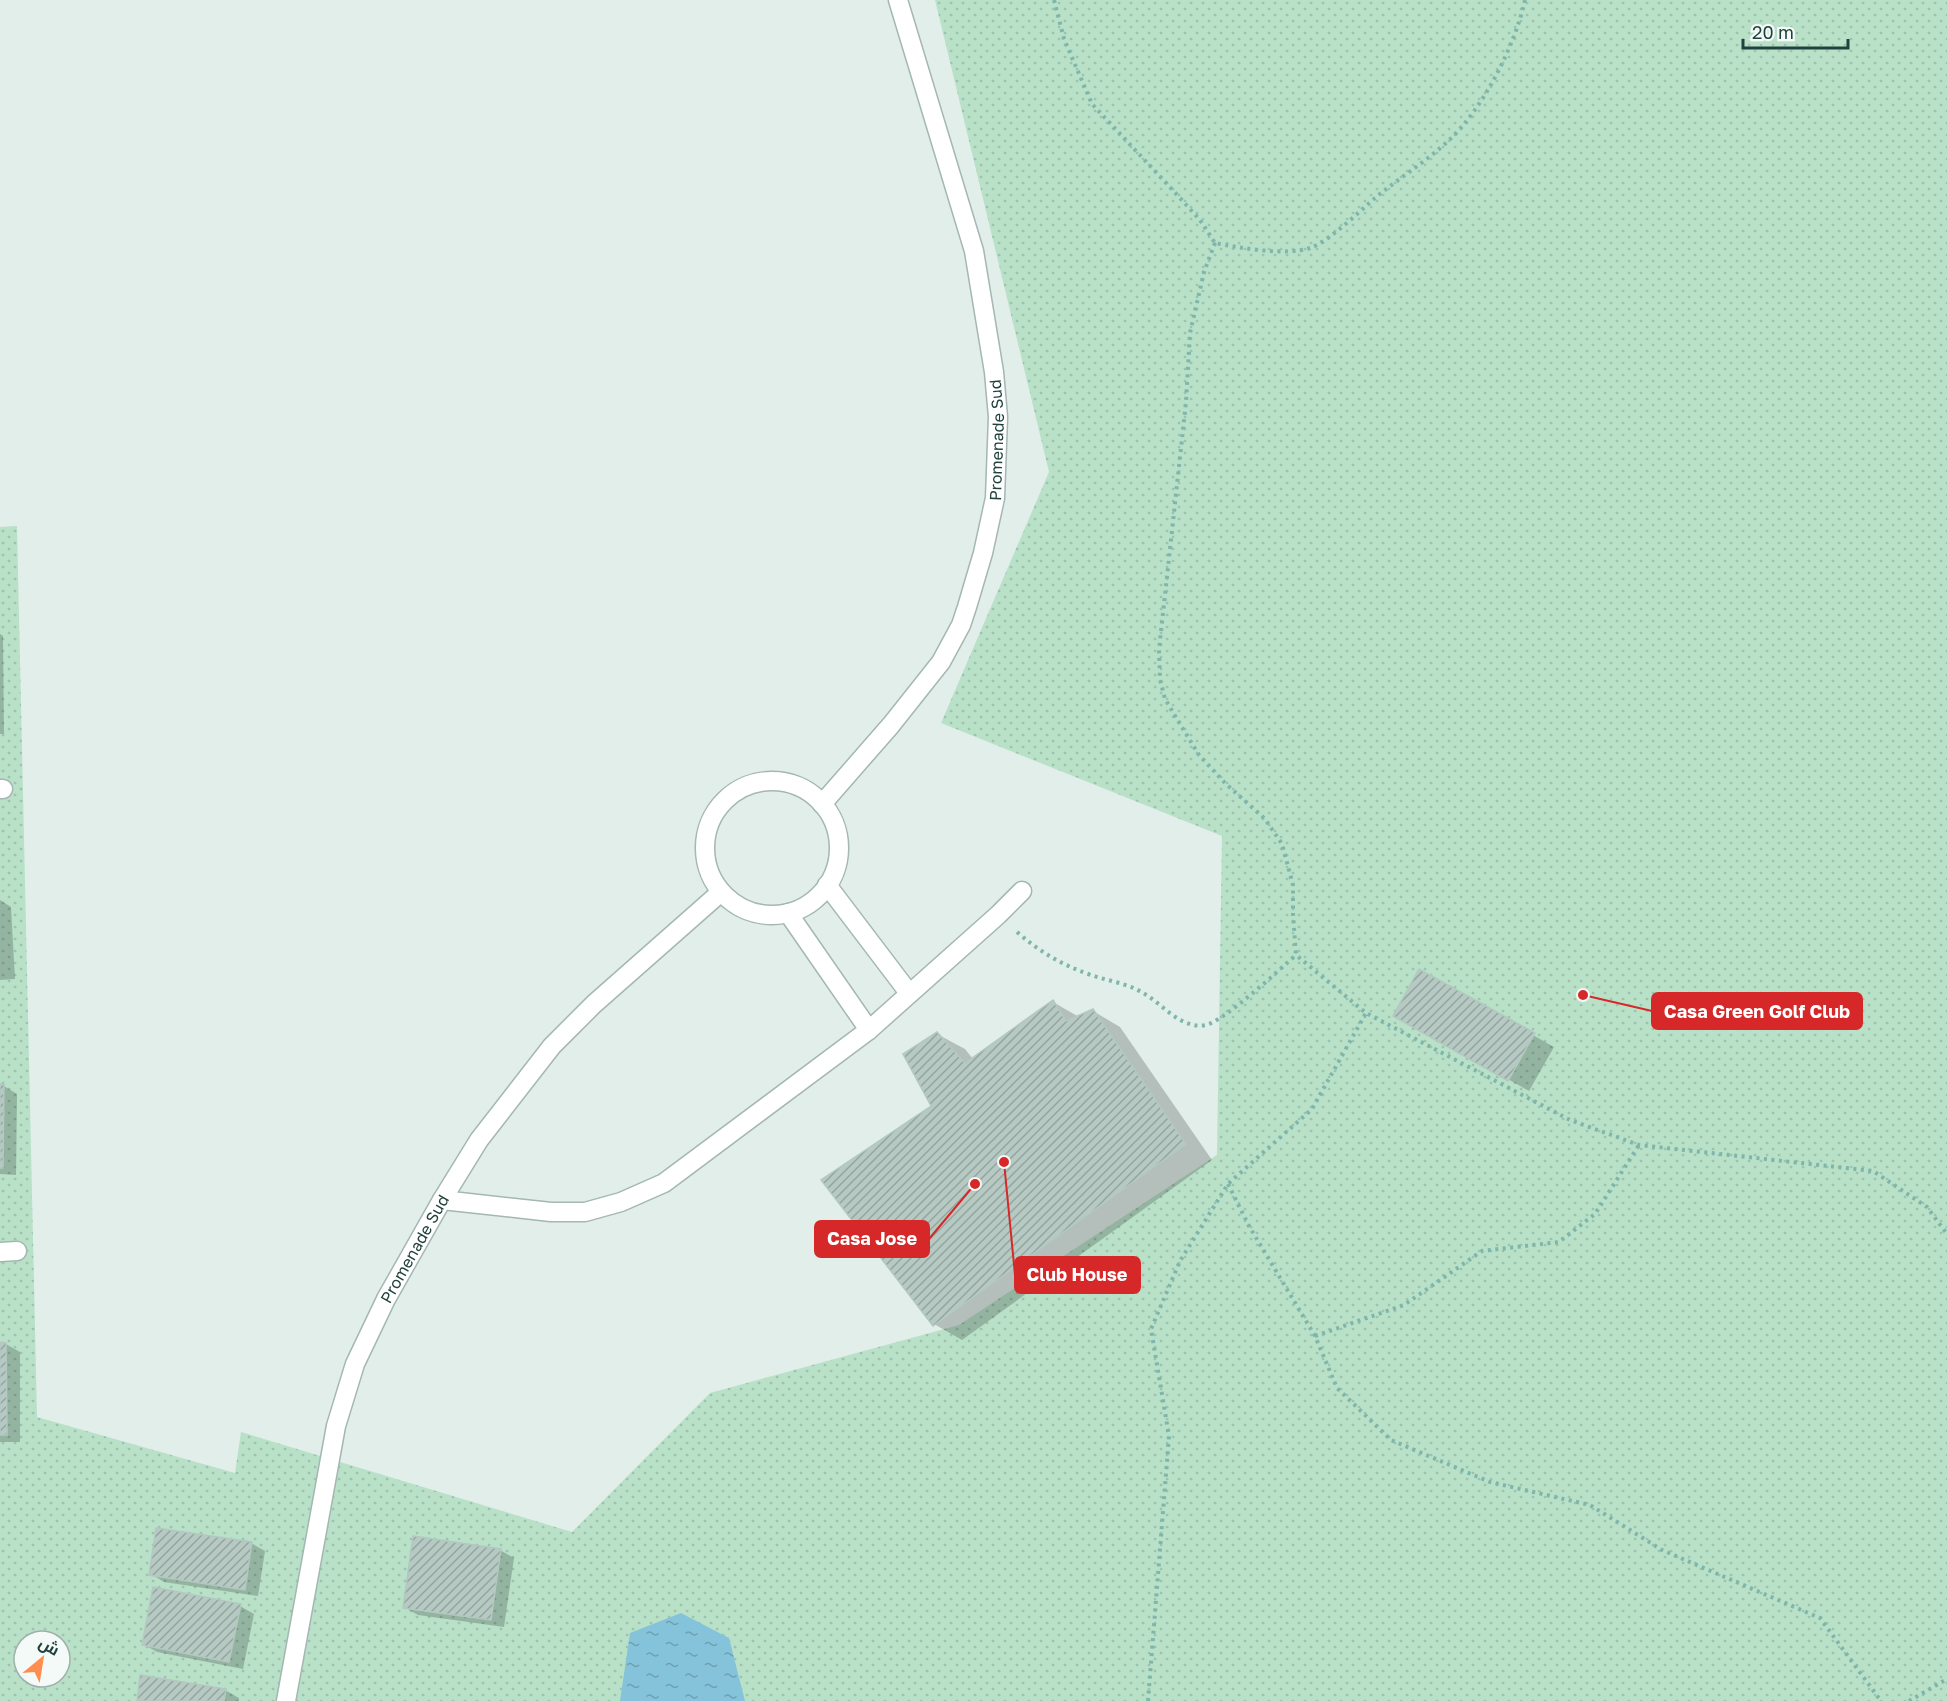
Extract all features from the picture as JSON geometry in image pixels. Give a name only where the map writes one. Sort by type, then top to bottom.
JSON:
[{"type":"street","name":"Promenade Sud","points":[[822,804],[891,725],[941,662],[961,625],[983,553],[994,498],[998,462],[994,372],[974,250],[898,0]]},
{"type":"street","points":[[778,782],[792,784],[805,790],[822,804],[831,816],[839,844],[837,866],[827,885],[810,903],[788,913],[772,915],[741,908],[722,892],[707,867],[705,838],[716,811],[730,795],[749,785],[778,782]]},
{"type":"street","points":[[827,885],[909,993]]},
{"type":"street","points":[[442,1200],[551,1212],[585,1212],[621,1202],[664,1183],[868,1030],[1022,891]]},
{"type":"street","name":"Promenade Sud","points":[[286,1701],[336,1426],[355,1364],[371,1328],[442,1200],[479,1140],[552,1046],[594,1004],[722,892]]},
{"type":"street","points":[[788,913],[868,1030]]},
{"type":"path","points":[[1054,0],[1064,39],[1092,104],[1200,220],[1215,243],[1240,248],[1289,250],[1307,249],[1325,241],[1378,196],[1427,160],[1465,125],[1502,65],[1515,37],[1525,0]]},
{"type":"path","points":[[1215,243],[1204,272],[1190,333],[1186,402],[1159,650],[1160,679],[1165,699],[1199,755],[1226,784],[1265,819],[1282,844],[1293,885],[1296,955],[1366,1013],[1570,1120],[1639,1145],[1873,1171],[1927,1206],[1947,1234]]},
{"type":"path","points":[[998,915],[1040,952],[1091,975],[1143,992],[1190,1025],[1209,1025],[1244,1000],[1296,955]]},
{"type":"path","points":[[1148,1701],[1169,1436],[1151,1329],[1180,1261],[1227,1184],[1312,1109],[1366,1013]]},
{"type":"path","points":[[1315,1336],[1404,1305],[1482,1251],[1559,1242],[1595,1214],[1639,1145]]},
{"type":"path","points":[[1227,1184],[1249,1226],[1315,1336],[1337,1388],[1391,1440],[1490,1482],[1590,1505],[1662,1550],[1820,1618],[1881,1701]]},
{"type":"path","points":[[1909,1701],[1947,1679]]},
{"type":"green space","points":[[935,0],[1947,0],[1947,1701],[0,1701],[0,527],[17,526],[37,1417],[235,1473],[241,1432],[572,1532],[710,1393],[959,1325],[1217,1155],[1222,836],[941,723],[1049,472]]},
{"type":"water","points":[[681,1613],[729,1638],[745,1701],[620,1701],[630,1633]]},
{"type":"building","points":[[1419,969],[1535,1033],[1508,1081],[1393,1016]]},
{"type":"building","points":[[1053,1000],[1066,1021],[1093,1009],[1186,1144],[933,1326],[821,1180],[931,1106],[903,1054],[937,1032],[965,1063]]},
{"type":"building","points":[[0,1084],[4,1084],[3,1168],[0,1168]]},
{"type":"building","points":[[0,1342],[6,1343],[7,1435],[0,1435]]},
{"type":"building","points":[[156,1528],[252,1542],[245,1590],[149,1575]]},
{"type":"building","points":[[413,1536],[501,1549],[491,1620],[403,1608]]},
{"type":"building","points":[[153,1587],[241,1604],[229,1662],[142,1645]]},
{"type":"building","points":[[140,1675],[226,1689],[224,1701],[137,1701]]},
{"type":"place","name":"Casa Green Golf Club","points":[[1583,995]]},
{"type":"place","name":"Club House","points":[[1004,1162]]},
{"type":"place","name":"Casa Jose","points":[[975,1184]]}]
